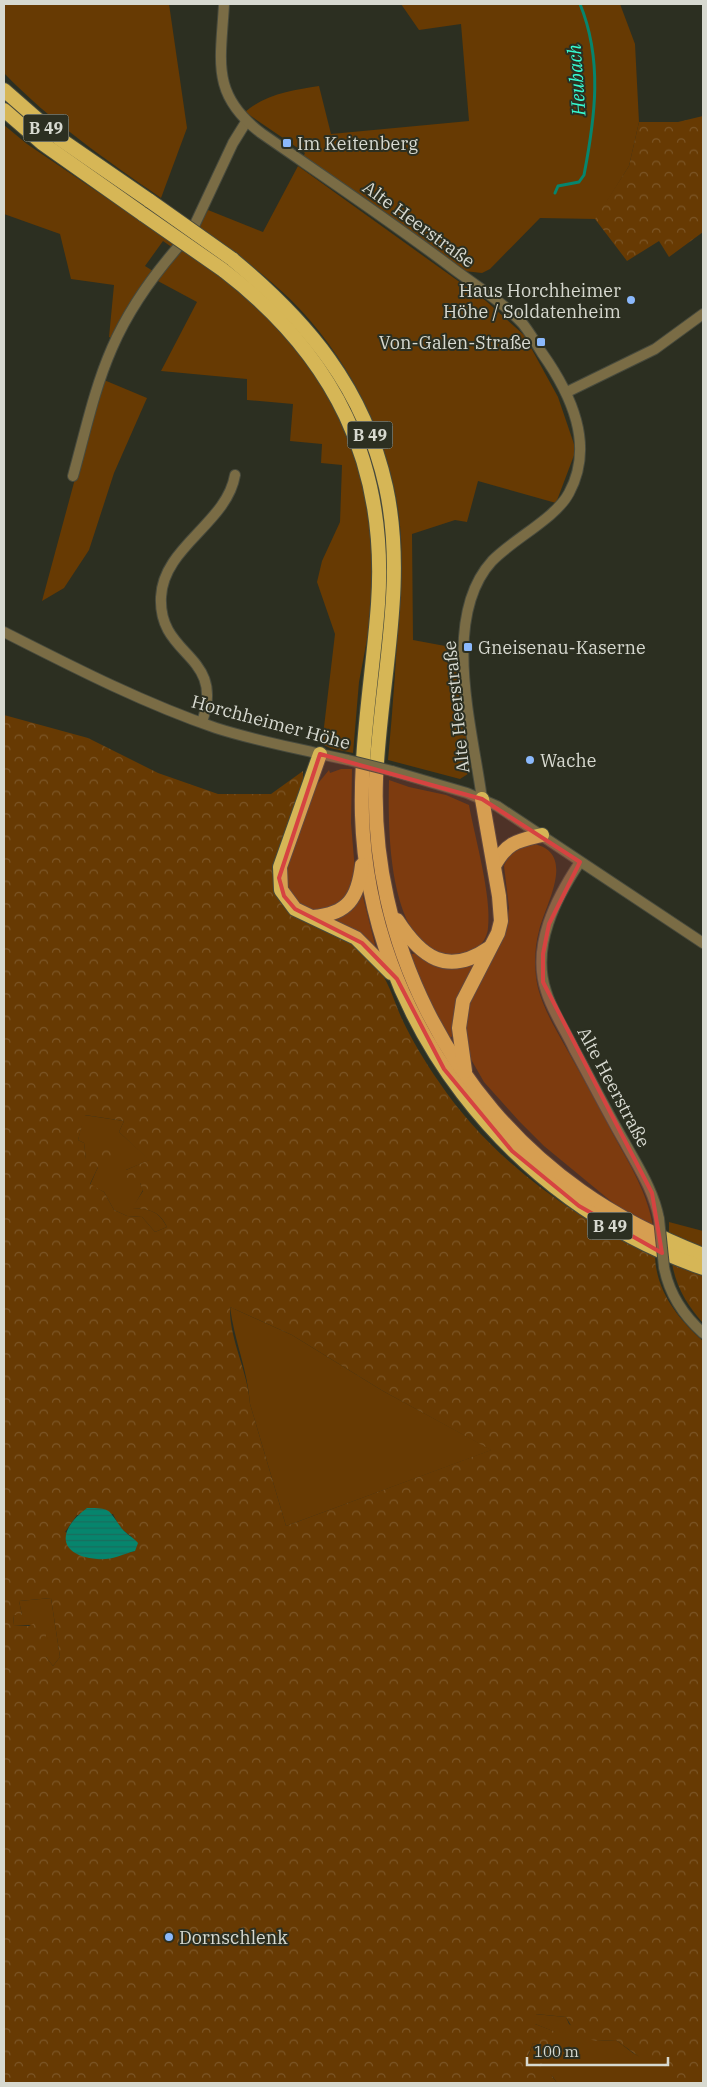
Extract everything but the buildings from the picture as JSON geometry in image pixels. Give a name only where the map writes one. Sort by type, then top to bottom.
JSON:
[{"type":"highway","name":"B 49","points":[[4,90],[60,139],[232,259],[287,307],[329,357],[360,410],[384,477],[391,519],[394,574],[376,794],[379,849],[389,907],[402,952],[425,1007],[443,1041],[486,1102],[524,1143],[579,1189],[650,1232],[703,1255]]},
{"type":"highway","name":"B 49","points":[[4,110],[42,143],[223,270],[273,313],[298,339],[322,372],[351,423],[372,488],[378,530],[380,569],[362,773],[364,850],[376,914],[397,979],[418,1024],[444,1069],[484,1122],[520,1159],[557,1191],[610,1226],[658,1251],[703,1268]]},
{"type":"highway","points":[[320,754],[279,873],[280,884],[287,901],[300,912],[356,938],[369,948],[397,979]]},
{"type":"highway","points":[[466,1076],[460,1039],[461,1010],[466,992],[498,933],[502,914],[482,799]]},
{"type":"highway","points":[[494,866],[501,853],[512,843],[542,835]]},
{"type":"highway","points":[[312,917],[336,912],[354,898],[361,877],[364,850]]},
{"type":"highway","points":[[389,907],[411,940],[421,950],[436,959],[450,963],[465,961],[490,948]]},
{"type":"street","name":"Alte Heerstraße","points":[[224,4],[223,80],[228,99],[246,122],[418,242],[504,307],[522,324],[567,392],[578,428],[581,448],[580,466],[570,491],[559,506],[513,542],[489,564],[474,588],[467,609],[464,632],[465,668],[482,799]]},
{"type":"street","points":[[195,224],[233,143],[246,122]]},
{"type":"street","points":[[73,476],[97,390],[115,341],[148,285],[178,247]]},
{"type":"street","points":[[567,392],[655,349],[703,314]]},
{"type":"street","points":[[202,722],[208,702],[207,683],[200,668],[166,629],[161,612],[161,593],[168,573],[179,555],[225,500],[235,475]]},
{"type":"street","name":"Horchheimer Höhe","points":[[4,632],[131,693],[202,722],[320,754],[392,771],[482,799]]},
{"type":"street","points":[[482,799],[504,810],[703,944]]},
{"type":"street","name":"Alte Heerstraße","points":[[580,862],[565,884],[548,924],[542,954],[544,982],[551,1003],[647,1184],[659,1219],[664,1267],[676,1302],[685,1316],[703,1332]]},
{"type":"highlighted area","points":[[320,754],[482,799],[580,862],[549,924],[543,954],[543,982],[652,1193],[662,1253],[579,1206],[512,1151],[444,1069],[397,979],[362,943],[295,909],[284,896],[279,878]]},
{"type":"green space","points":[[4,4],[169,4],[187,128],[161,198],[59,124],[4,73]]},
{"type":"green space","points":[[401,4],[620,4],[635,44],[639,122],[629,166],[596,219],[540,218],[490,269],[482,273],[464,271],[368,200],[303,157],[305,153],[245,112],[261,101],[271,97],[290,91],[319,86],[331,134],[469,121],[461,24],[419,30]]},
{"type":"green space","points":[[703,116],[703,232],[669,257],[659,241],[627,261],[595,219],[629,166],[639,122],[678,122]]},
{"type":"green space","points":[[4,125],[27,144],[176,245],[173,248],[163,241],[145,266],[153,271],[114,339],[109,337],[114,285],[71,279],[60,234],[4,214]]},
{"type":"green space","points":[[298,166],[486,301],[524,335],[558,397],[576,450],[556,503],[478,481],[467,522],[455,520],[412,534],[413,640],[456,648],[471,772],[460,779],[388,760],[396,659],[401,538],[390,472],[367,408],[333,350],[290,299],[257,270],[198,226],[208,210],[263,232]]},
{"type":"green space","points":[[180,248],[244,294],[308,361],[347,429],[365,486],[373,536],[372,613],[359,682],[353,753],[330,748],[322,744],[335,634],[317,582],[322,561],[340,522],[342,465],[321,463],[322,444],[290,441],[293,404],[247,400],[247,379],[161,371],[197,302],[156,280]]},
{"type":"green space","points":[[104,380],[147,398],[114,473],[89,550],[64,588],[42,601],[99,390]]},
{"type":"green space","points":[[4,715],[88,738],[158,773],[218,794],[271,794],[303,771],[303,784],[277,894],[333,927],[370,958],[384,976],[406,1027],[434,1074],[460,1110],[508,1161],[563,1204],[593,1223],[655,1256],[659,1281],[670,1303],[677,1314],[703,1341],[703,2083],[687,2083],[670,2077],[616,2040],[596,2041],[577,2036],[566,2017],[536,2014],[535,2024],[556,2032],[553,2044],[545,2047],[533,2043],[528,2056],[543,2064],[557,2083],[4,2083]],"holes":[[[85,1115],[124,1121],[119,1132],[149,1160],[126,1170],[118,1183],[140,1183],[143,1191],[132,1208],[144,1209],[157,1214],[167,1227],[155,1232],[142,1217],[127,1216],[114,1210],[104,1192],[90,1184],[98,1167],[107,1168],[113,1160],[112,1146],[105,1140],[86,1159],[84,1143],[78,1140]],[[230,1307],[292,1335],[383,1391],[491,1450],[286,1526],[250,1404],[246,1379],[230,1319]],[[113,1514],[120,1528],[132,1537],[135,1551],[124,1554],[65,1532],[77,1515]],[[51,1598],[60,1657],[53,1666],[46,1657],[46,1625],[36,1622],[29,1626],[13,1625],[14,1615],[22,1615],[19,1601]]]},
{"type":"green space","points":[[341,769],[352,769],[351,823],[355,880],[343,902],[317,911],[303,908],[289,893],[285,875],[315,787],[329,770],[330,773]]},
{"type":"green space","points":[[389,780],[409,787],[446,795],[469,805],[488,900],[489,915],[486,937],[473,951],[445,956],[426,946],[412,929],[402,906],[395,880],[389,825]]},
{"type":"green space","points":[[529,843],[544,848],[553,856],[556,867],[552,893],[542,920],[536,945],[536,974],[540,995],[553,1025],[638,1180],[651,1215],[653,1227],[618,1207],[544,1146],[484,1082],[468,1054],[465,1040],[465,1010],[506,930],[509,908],[504,866],[510,852]]},
{"type":"green space","points":[[362,893],[376,949],[336,919]]},
{"type":"green space","points":[[416,953],[477,961],[455,1035],[449,1038],[440,1024],[409,955]]},
{"type":"green space","points":[[84,1115],[124,1121],[119,1132],[150,1160],[126,1170],[140,1183],[143,1190],[133,1208],[144,1209],[157,1214],[167,1227],[155,1232],[142,1217],[127,1216],[114,1210],[104,1192],[90,1185],[98,1167],[86,1160],[84,1143],[78,1140]]},
{"type":"green space","points":[[669,1222],[703,1231],[703,1248],[669,1234]]},
{"type":"green space","points":[[672,1263],[703,1275],[703,1323],[683,1295],[676,1280]]},
{"type":"green space","points":[[230,1307],[292,1335],[383,1391],[492,1450],[286,1526],[250,1404],[247,1380]]},
{"type":"green space","points":[[51,1598],[60,1657],[53,1666],[46,1657],[46,1625],[13,1625],[14,1615],[22,1615],[19,1601]]},
{"type":"green space","points":[[535,2014],[566,2017],[569,2024],[596,2041],[616,2040],[633,2053],[687,2083],[557,2083],[553,2077],[528,2057],[533,2043],[545,2047],[555,2032],[535,2024]]},
{"type":"water","points":[[87,1508],[100,1508],[108,1511],[124,1531],[138,1543],[135,1551],[112,1558],[97,1559],[84,1557],[68,1547],[66,1540],[67,1532],[77,1516]]},
{"type":"waterway","name":"Heubach","points":[[555,193],[558,186],[579,182],[584,175],[594,111],[595,89],[592,46],[580,4]]},
{"type":"place","name":"Im Keitenberg","points":[[287,143]]},
{"type":"place","name":"Haus Horchheimer Höhe / Soldatenheim","points":[[631,300]]},
{"type":"place","name":"Von-Galen-Straße","points":[[541,342]]},
{"type":"place","name":"Gneisenau-Kaserne","points":[[468,647]]},
{"type":"place","name":"Wache","points":[[530,760]]},
{"type":"place","name":"Dornschlenk","points":[[169,1937]]}]
